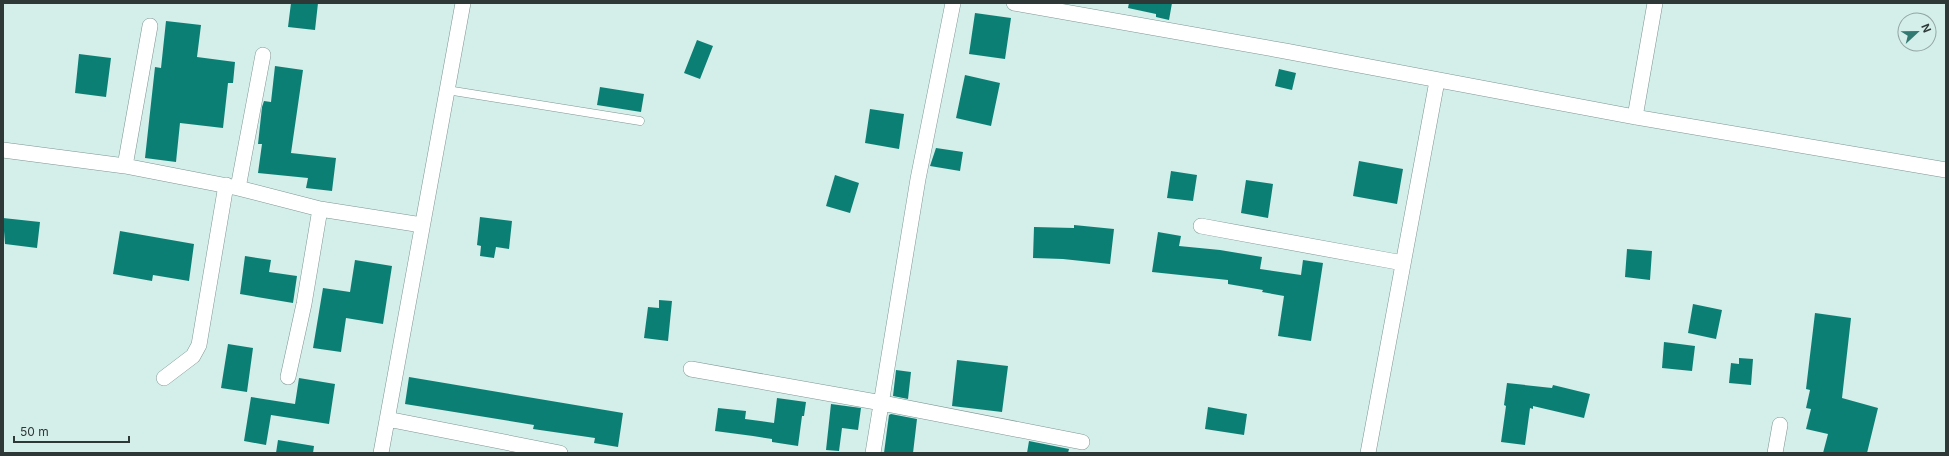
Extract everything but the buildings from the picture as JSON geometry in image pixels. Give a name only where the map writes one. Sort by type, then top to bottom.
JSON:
[{"type":"street","points":[[381,453],[462,3]]},
{"type":"street","points":[[873,453],[918,179],[952,3]]},
{"type":"street","points":[[1014,3],[1285,51],[1437,81],[1635,117],[1946,170]]},
{"type":"street","points":[[1635,117],[1655,3]]},
{"type":"street","points":[[125,166],[150,26]]},
{"type":"street","points":[[164,378],[193,356],[198,345],[232,186],[263,54]]},
{"type":"street","points":[[1368,453],[1437,81]]},
{"type":"street","points":[[3,150],[125,166],[232,186],[320,209],[422,225]]},
{"type":"street","points":[[288,377],[304,304],[320,209]]},
{"type":"street","points":[[1201,226],[1403,263]]},
{"type":"street","points":[[691,369],[882,403],[1082,442]]},
{"type":"street","points":[[387,419],[560,453]]},
{"type":"street","points":[[1775,453],[1780,425]]},
{"type":"lane","points":[[447,90],[640,122]]}]
